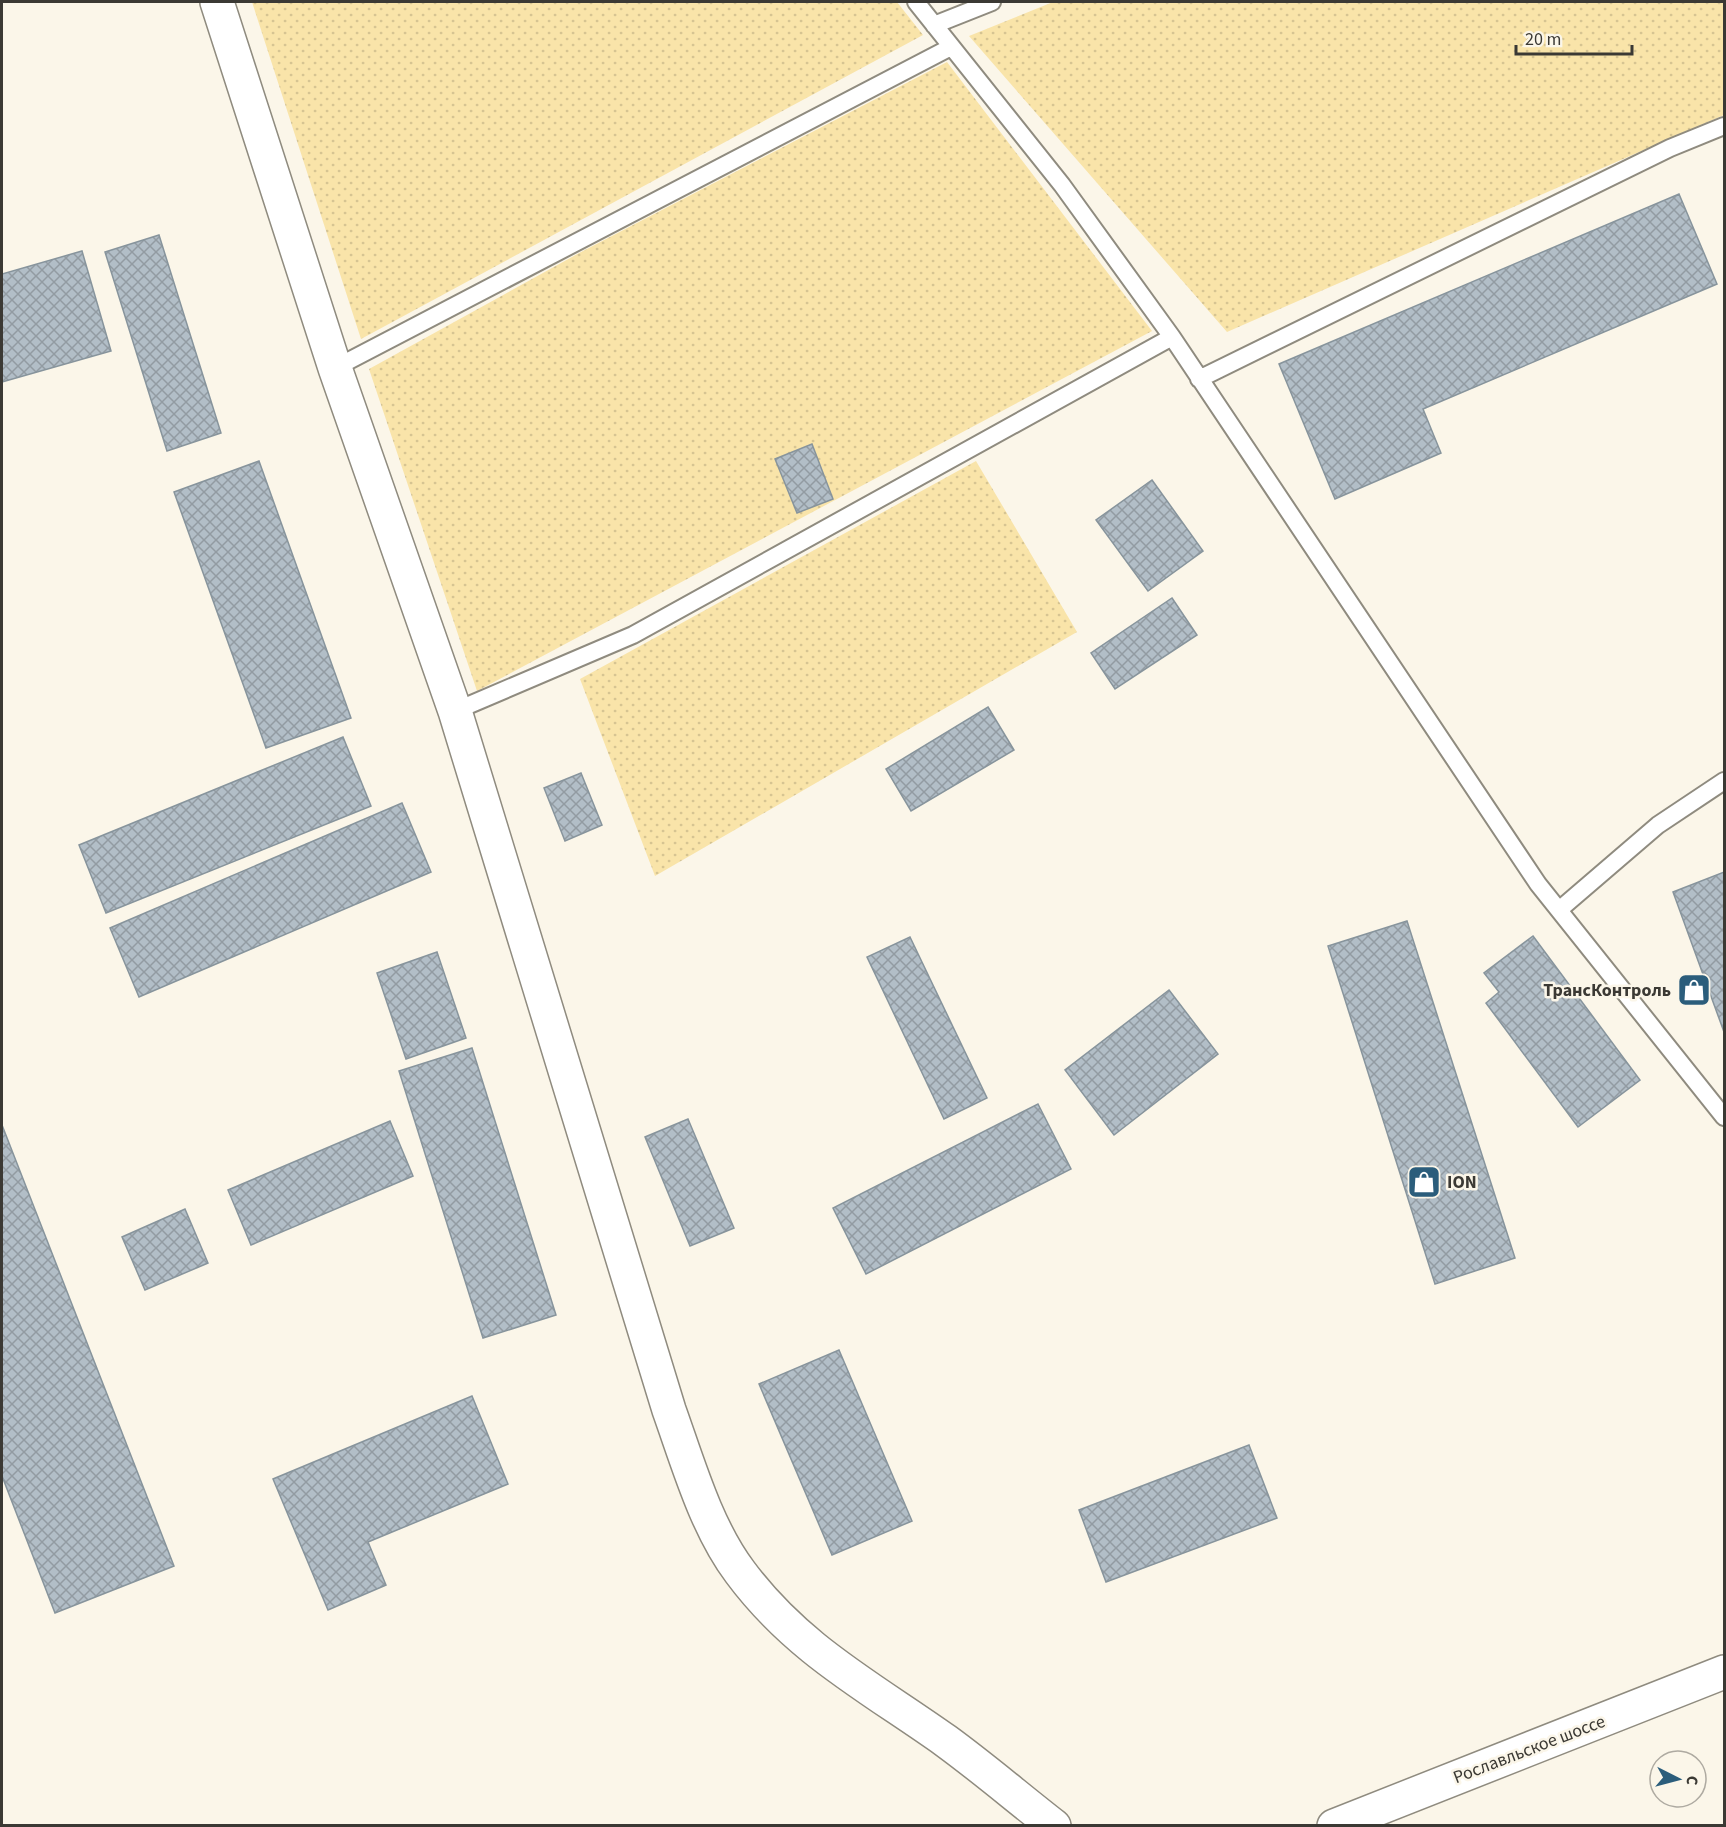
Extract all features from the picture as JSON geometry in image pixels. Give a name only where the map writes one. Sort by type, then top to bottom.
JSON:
[{"type":"street","points":[[217,2],[334,368],[455,711],[669,1410],[701,1502],[738,1570],[778,1619],[835,1666],[947,1742],[1054,1826]]},
{"type":"street","name":"Рославльское шоссе","points":[[1334,1826],[1725,1672]]},
{"type":"lane","points":[[916,2],[1062,185],[1172,337],[1538,884],[1725,1117]]},
{"type":"lane","points":[[934,25],[992,2]]},
{"type":"lane","points":[[334,368],[951,47]]},
{"type":"lane","points":[[1199,379],[1670,148],[1725,126]]},
{"type":"lane","points":[[455,711],[633,635],[1172,337]]},
{"type":"lane","points":[[1559,910],[1658,825],[1725,781]]},
{"type":"shaded area","points":[[252,2],[897,2],[923,35],[361,339]]},
{"type":"shaded area","points":[[1053,2],[1724,2],[1724,115],[1227,332],[969,36]]},
{"type":"shaded area","points":[[947,62],[1152,331],[477,691],[369,369],[581,252]]},
{"type":"shaded area","points":[[976,461],[1077,632],[655,876],[580,679]]},
{"type":"building","points":[[1679,194],[1717,284],[1423,409],[1441,453],[1335,499],[1279,364]]},
{"type":"building","points":[[159,235],[221,433],[167,451],[105,252]]},
{"type":"building","points":[[82,251],[111,351],[2,382],[2,274]]},
{"type":"building","points":[[812,444],[833,499],[797,513],[775,459]]},
{"type":"building","points":[[259,461],[351,718],[266,748],[174,492]]},
{"type":"building","points":[[1152,480],[1203,551],[1148,591],[1096,520]]},
{"type":"building","points":[[1172,598],[1197,635],[1115,689],[1091,653]]},
{"type":"building","points":[[988,707],[1014,750],[911,811],[886,769]]},
{"type":"building","points":[[343,737],[371,806],[106,913],[79,845]]},
{"type":"building","points":[[581,773],[602,825],[565,841],[544,788]]},
{"type":"building","points":[[402,803],[431,872],[139,997],[110,928]]},
{"type":"building","points":[[1724,872],[1724,1032],[1673,892]]},
{"type":"building","points":[[1407,921],[1515,1258],[1435,1284],[1328,946]]},
{"type":"building","points":[[1533,936],[1640,1080],[1578,1127],[1486,1003],[1499,992],[1484,973]]},
{"type":"building","points":[[910,937],[987,1098],[944,1119],[867,957]]},
{"type":"building","points":[[437,952],[466,1038],[406,1059],[377,973]]},
{"type":"building","points":[[1169,990],[1218,1054],[1114,1135],[1065,1070]]},
{"type":"building","points":[[472,1048],[556,1315],[483,1338],[399,1071]]},
{"type":"building","points":[[1038,1104],[1071,1169],[866,1274],[833,1208]]},
{"type":"building","points":[[688,1119],[734,1228],[690,1246],[645,1137]]},
{"type":"building","points":[[390,1121],[413,1176],[251,1245],[228,1190]]},
{"type":"building","points":[[2,1125],[174,1566],[55,1613],[2,1476]]},
{"type":"building","points":[[185,1209],[208,1263],[145,1290],[122,1237]]},
{"type":"building","points":[[839,1350],[912,1521],[832,1555],[759,1384]]},
{"type":"building","points":[[472,1396],[508,1484],[368,1542],[386,1585],[328,1610],[273,1479]]},
{"type":"building","points":[[1249,1445],[1277,1518],[1106,1582],[1079,1510]]},
{"type":"place","name":"ТрансКонтроль","points":[[1694,990]]},
{"type":"place","name":"ION","points":[[1424,1182]]}]
